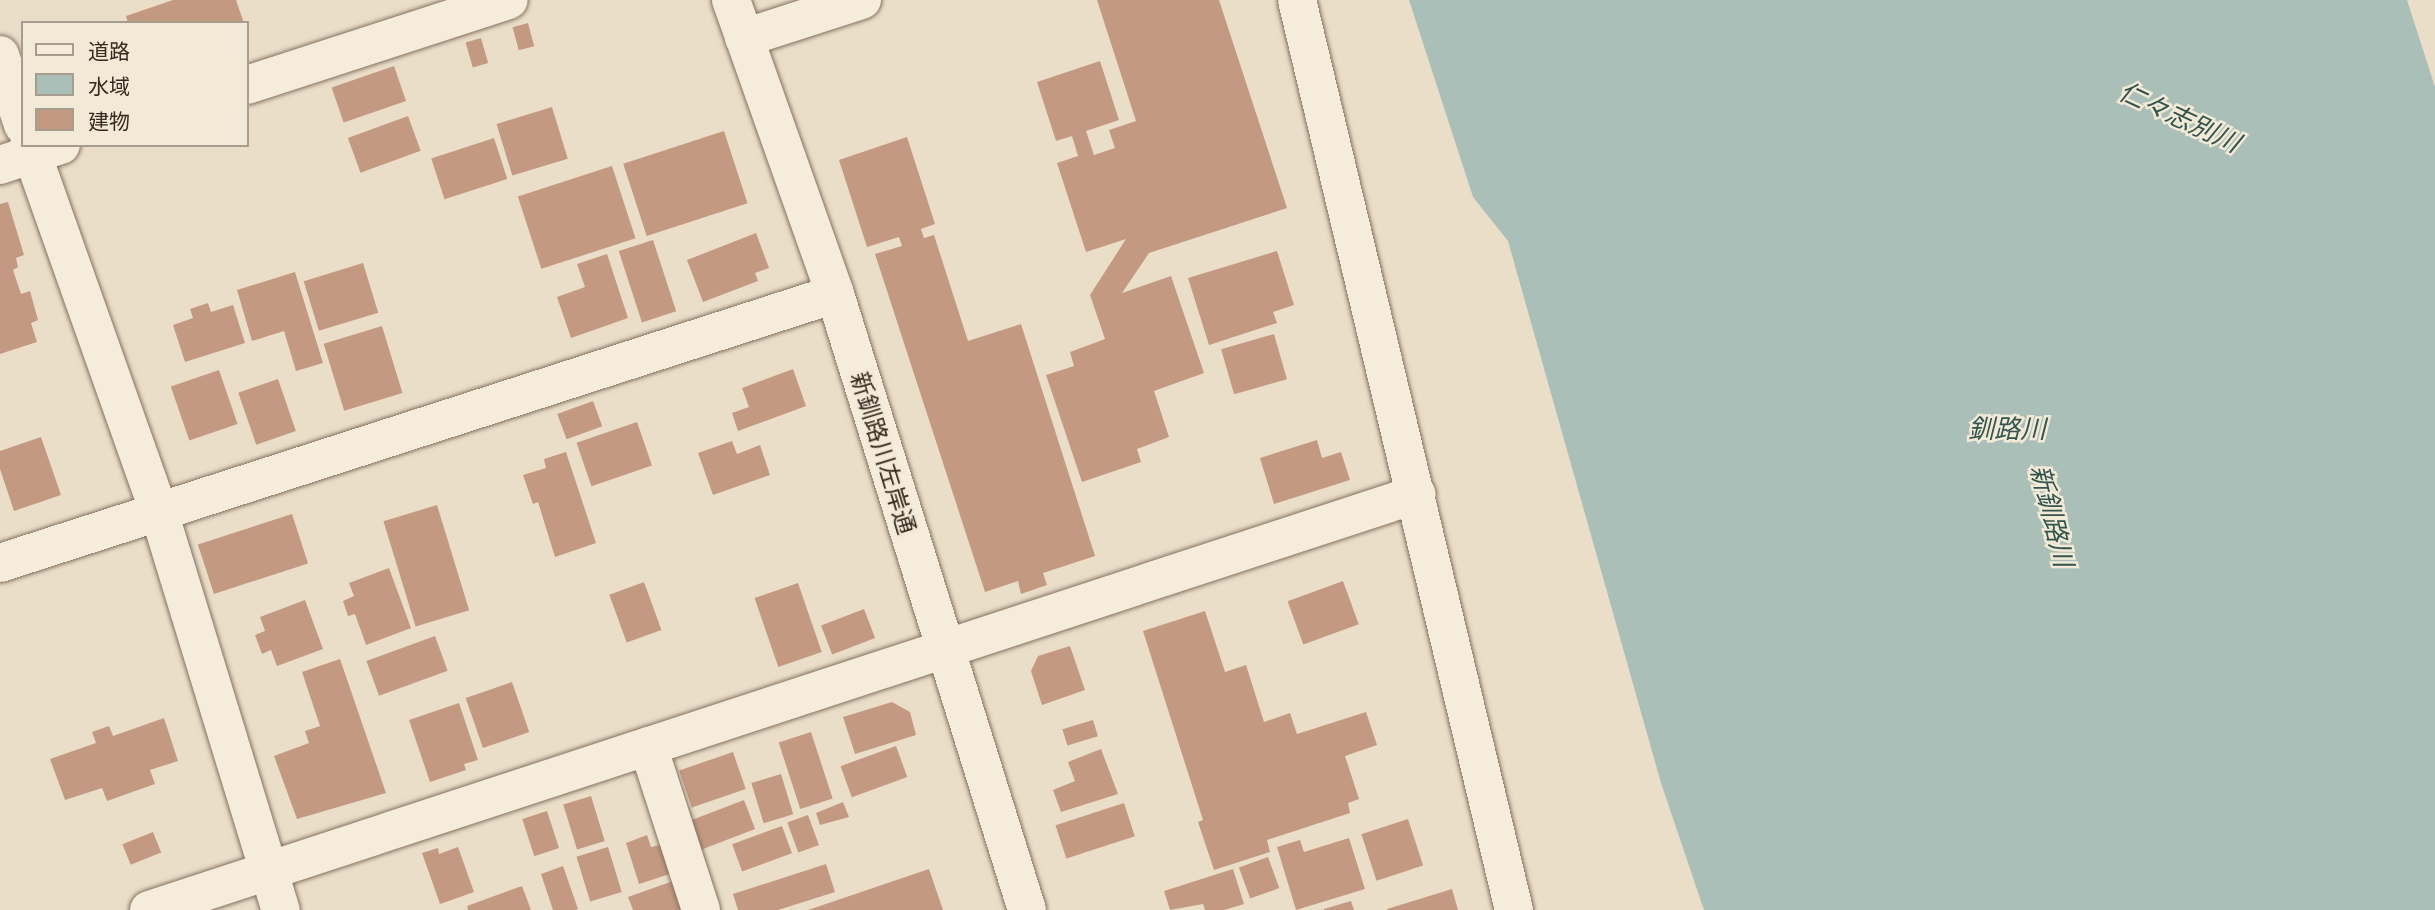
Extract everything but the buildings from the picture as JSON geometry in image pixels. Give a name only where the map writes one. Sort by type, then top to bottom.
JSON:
[{"type":"street","points":[[248,85],[509,0]]},
{"type":"street","name":"新釧路川左岸通","points":[[731,0],[835,294],[942,648],[1027,910]]},
{"type":"street","points":[[744,38],[862,0]]},
{"type":"street","points":[[1297,0],[1417,494],[1514,910]]},
{"type":"street","points":[[0,55],[21,122]]},
{"type":"street","points":[[29,147],[159,512],[281,910]]},
{"type":"street","points":[[0,563],[835,294]]},
{"type":"street","points":[[149,910],[1417,494]]},
{"type":"street","points":[[648,746],[701,910]]},
{"type":"water","name":"釧路川","points":[[1409,0],[2407,0],[2435,87],[2435,910],[1704,910],[1661,783],[1508,241],[1473,197]]},
{"type":"water label","name":"仁々志別川","points":[[2179,118]]},
{"type":"water label","name":"新釧路川","points":[[2051,516]]}]
